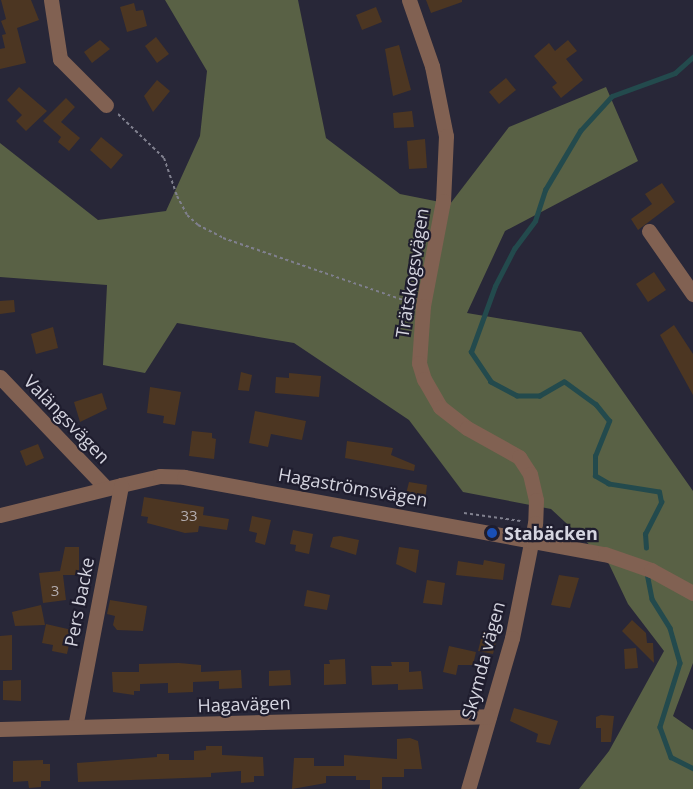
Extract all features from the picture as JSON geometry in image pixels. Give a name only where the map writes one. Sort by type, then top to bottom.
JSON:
[{"type":"street","points":[[51,0],[60,59],[106,105]]},
{"type":"street","name":"Trätskogsvägen","points":[[409,0],[432,66],[446,136],[443,201],[423,306],[419,363],[424,379],[440,407],[454,419],[519,457],[530,474],[536,500],[530,540]]},
{"type":"street","points":[[649,231],[693,294]]},
{"type":"street","name":"Valängsvägen","points":[[0,377],[113,486]]},
{"type":"street","name":"Hagaströmsvägen","points":[[0,515],[160,476],[184,477],[605,554],[651,570],[693,593]]},
{"type":"street","name":"Pers backe","points":[[75,727],[113,486]]},
{"type":"street","name":"Skymda vägen","points":[[468,789],[512,638],[530,540]]},
{"type":"street","name":"Hagavägen","points":[[0,729],[489,716]]},
{"type":"path","points":[[106,105],[134,126],[164,158],[182,206],[198,225],[223,238],[423,306]]},
{"type":"green space","points":[[165,0],[298,0],[326,138],[400,194],[450,204],[509,127],[606,87],[638,161],[505,231],[467,313],[581,332],[693,491],[693,663],[673,716],[693,730],[693,789],[579,789],[609,751],[664,651],[628,604],[608,562],[551,509],[463,492],[409,420],[294,343],[177,323],[145,373],[103,365],[107,285],[0,277],[0,143],[98,220],[166,211],[200,136],[207,71]]},
{"type":"building","points":[[1,0],[31,0],[39,20],[17,28],[26,63],[0,69],[0,49],[5,48],[2,35],[6,34],[1,21],[6,19]]},
{"type":"building","points":[[426,0],[462,0],[462,2],[431,13]]},
{"type":"building","points":[[134,3],[136,11],[143,10],[147,26],[127,32],[120,7]]},
{"type":"building","points":[[376,7],[382,22],[362,30],[356,15]]},
{"type":"building","points":[[156,37],[169,54],[157,63],[145,46]]},
{"type":"building","points":[[100,40],[110,49],[92,63],[84,52]]},
{"type":"building","points":[[568,40],[577,51],[566,59],[583,80],[561,98],[552,87],[557,83],[534,56],[549,43],[555,51]]},
{"type":"building","points":[[399,45],[411,90],[393,96],[385,49]]},
{"type":"building","points":[[506,78],[516,90],[499,104],[489,92]]},
{"type":"building","points":[[157,80],[170,91],[153,112],[144,96]]},
{"type":"building","points":[[19,87],[47,111],[26,131],[16,121],[22,115],[7,100]]},
{"type":"building","points":[[66,98],[75,107],[61,122],[80,138],[69,151],[58,142],[61,137],[43,121]]},
{"type":"building","points":[[412,111],[414,127],[394,128],[393,113]]},
{"type":"building","points":[[101,137],[123,155],[111,169],[90,150]]},
{"type":"building","points":[[425,139],[427,168],[409,169],[407,141]]},
{"type":"building","points":[[662,183],[675,202],[638,230],[631,219],[652,204],[645,194]]},
{"type":"building","points":[[654,272],[666,290],[648,302],[636,284]]},
{"type":"building","points":[[14,300],[15,312],[0,314],[0,301]]},
{"type":"building","points":[[674,325],[693,354],[693,395],[660,335]]},
{"type":"building","points":[[53,327],[58,348],[36,354],[31,334]]},
{"type":"building","points":[[241,372],[252,375],[249,391],[238,390]]},
{"type":"building","points":[[289,373],[321,376],[319,397],[275,393],[276,377],[289,378]]},
{"type":"building","points":[[150,387],[181,392],[175,425],[163,423],[164,416],[147,413]]},
{"type":"building","points":[[102,393],[107,409],[80,422],[74,402]]},
{"type":"building","points":[[255,411],[306,421],[302,440],[271,434],[268,447],[249,443]]},
{"type":"building","points":[[192,431],[212,433],[212,438],[216,439],[214,459],[189,456]]},
{"type":"building","points":[[347,441],[393,448],[391,455],[415,465],[414,471],[345,458]]},
{"type":"building","points":[[38,444],[44,458],[26,466],[20,451]]},
{"type":"building","points":[[409,482],[427,485],[425,502],[405,498]]},
{"type":"building","points":[[144,497],[204,507],[203,515],[229,519],[227,530],[199,526],[198,532],[185,533],[147,523],[148,517],[141,516]]},
{"type":"building","points":[[252,516],[271,520],[265,545],[255,542],[257,533],[249,531]]},
{"type":"building","points":[[293,530],[313,534],[309,554],[295,551],[296,545],[290,544]]},
{"type":"building","points":[[333,537],[359,540],[356,555],[330,547]]},
{"type":"building","points":[[65,547],[79,547],[79,575],[63,575],[66,600],[43,603],[39,573],[60,571]]},
{"type":"building","points":[[399,547],[419,550],[416,573],[396,564]]},
{"type":"building","points":[[484,560],[505,564],[503,580],[456,575],[458,561],[483,565]]},
{"type":"building","points":[[559,575],[579,578],[570,608],[551,605]]},
{"type":"building","points":[[427,580],[445,583],[442,605],[423,603]]},
{"type":"building","points":[[307,590],[330,595],[327,610],[304,606]]},
{"type":"building","points":[[110,600],[147,606],[143,631],[117,630],[113,625],[115,616],[107,614]]},
{"type":"building","points":[[41,605],[45,625],[15,626],[12,612]]},
{"type":"building","points":[[632,620],[646,633],[647,643],[653,643],[654,663],[622,631]]},
{"type":"building","points":[[46,624],[72,630],[67,654],[52,651],[53,645],[42,643]]},
{"type":"building","points":[[483,631],[498,634],[493,654],[478,651]]},
{"type":"building","points":[[12,635],[12,670],[0,670],[0,636]]},
{"type":"building","points":[[449,646],[476,652],[473,665],[458,665],[456,675],[443,672]]},
{"type":"building","points":[[636,648],[638,668],[625,669],[624,649]]},
{"type":"building","points":[[345,659],[346,684],[324,685],[324,664],[330,664],[329,660]]},
{"type":"building","points":[[391,662],[409,662],[409,672],[421,671],[423,689],[398,690],[398,684],[372,685],[371,666],[392,666]]},
{"type":"building","points":[[139,664],[201,665],[201,672],[241,670],[242,688],[219,689],[219,681],[193,682],[193,692],[168,693],[168,683],[140,684],[140,691],[134,691],[134,695],[113,692],[112,672],[139,672]]},
{"type":"building","points":[[290,670],[291,685],[269,686],[269,671]]},
{"type":"building","points":[[21,680],[21,701],[3,700],[3,681]]},
{"type":"building","points":[[514,708],[558,721],[550,745],[536,742],[538,734],[510,721]]},
{"type":"building","points":[[614,716],[611,742],[601,742],[601,728],[596,728],[596,717]]},
{"type":"building","points":[[410,738],[418,741],[422,769],[404,769],[404,777],[382,777],[382,789],[370,789],[370,780],[356,780],[356,776],[326,776],[326,783],[292,789],[294,758],[314,758],[314,766],[344,766],[344,755],[397,759],[397,739]]},
{"type":"building","points":[[206,746],[222,746],[222,755],[263,757],[264,776],[254,776],[254,782],[241,783],[241,771],[211,773],[211,777],[78,782],[77,763],[157,757],[157,754],[169,754],[169,760],[194,760],[194,751],[206,750]]},
{"type":"building","points":[[43,760],[43,764],[50,764],[50,781],[41,781],[41,787],[29,788],[28,781],[13,782],[13,761]]},
{"type":"waterway","name":"Stabäcken","points":[[646,548],[645,534],[661,502],[659,492],[609,484],[595,476],[595,456],[609,421],[596,405],[564,382],[540,396],[517,396],[491,382],[471,352],[495,286],[514,249],[535,221],[545,190],[580,131],[612,96],[675,73],[693,57]]},
{"type":"waterway","name":"Stabäcken","points":[[647,573],[652,599],[670,628],[680,663],[660,727],[671,757],[693,768]]},
{"type":"place","name":"Stabäcken","points":[[492,533]]}]
